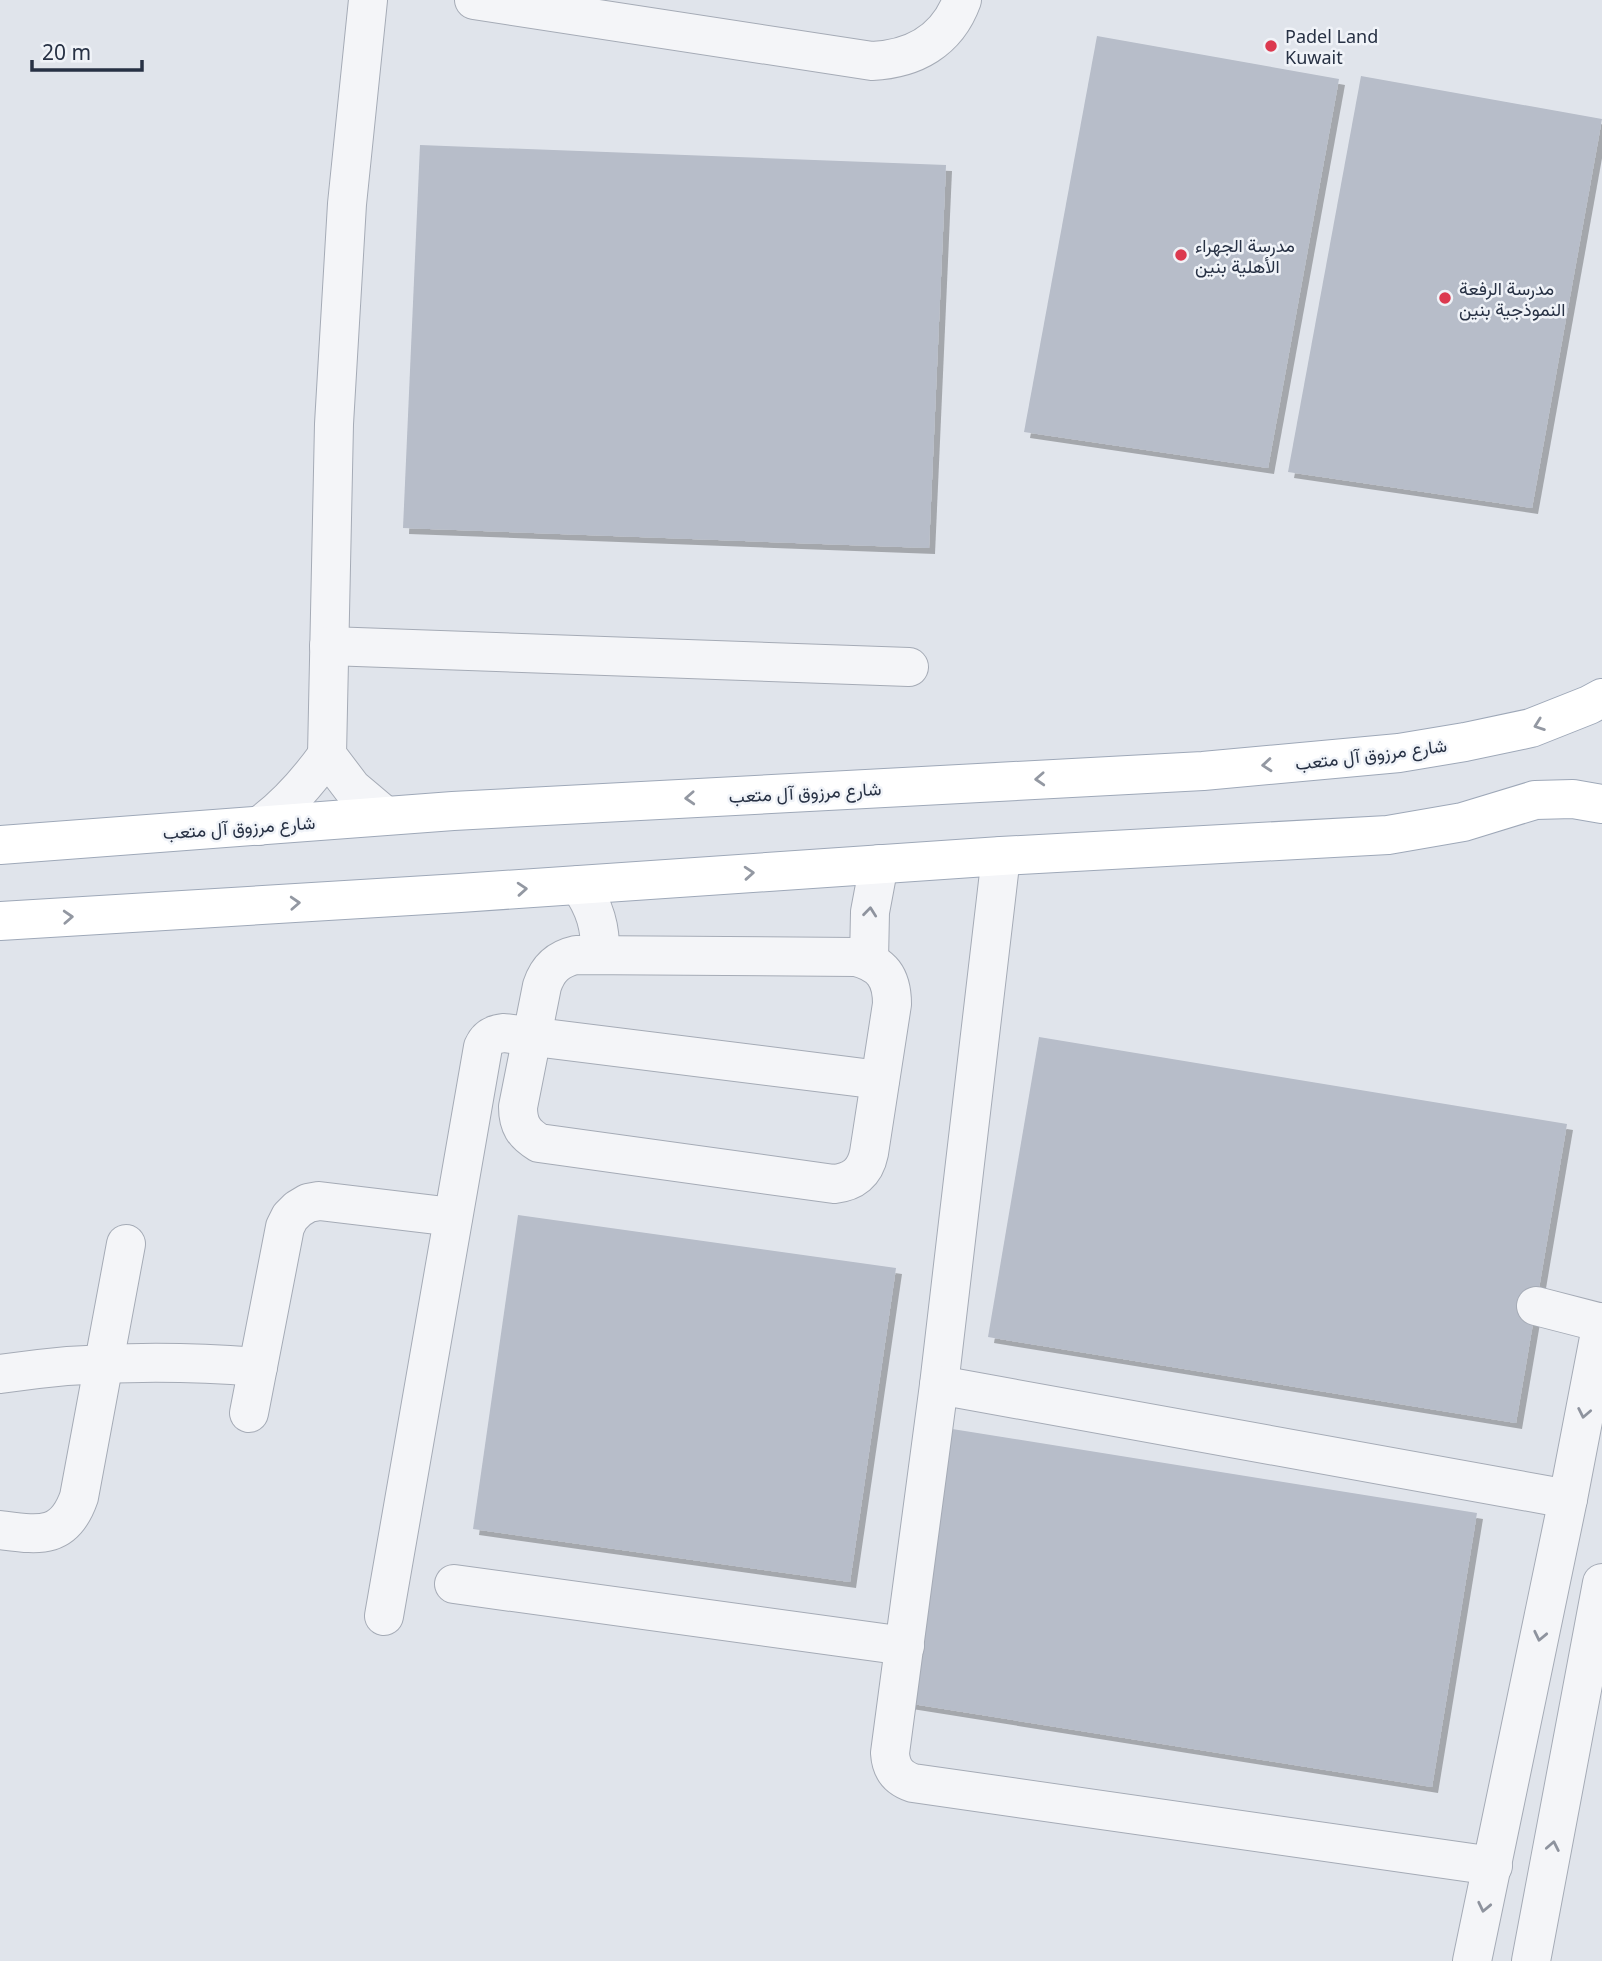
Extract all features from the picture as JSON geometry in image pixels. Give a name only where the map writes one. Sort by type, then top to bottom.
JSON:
[{"type":"main road","name":"شارع مرزوق آل متعب","points":[[0,845],[384,816],[1203,771],[1399,754],[1531,728],[1602,698]]},
{"type":"main road","points":[[0,921],[1001,856],[1388,835],[1463,822],[1535,800],[1573,799],[1602,804]]},
{"type":"street","points":[[259,827],[297,795],[327,755],[334,425],[347,204],[368,0]]},
{"type":"street","points":[[474,0],[872,61],[910,55],[927,46],[942,34],[962,0]]},
{"type":"street","points":[[329,646],[909,667]]},
{"type":"street","points":[[327,755],[352,788],[384,816]]},
{"type":"street","points":[[1001,856],[939,1385],[890,1753],[895,1773],[903,1780],[927,1785],[1493,1866]]},
{"type":"street","points":[[869,960],[870,912],[879,864]]},
{"type":"street","points":[[579,885],[595,911],[601,940],[600,955]]},
{"type":"street","points":[[568,957],[856,957],[869,960],[880,968],[887,978],[892,991],[892,1004],[867,1164],[853,1179],[834,1184],[540,1143],[524,1132],[519,1123],[518,1107],[542,986],[551,967],[568,957]]},
{"type":"street","points":[[384,1616],[482,1047],[486,1041],[497,1034],[532,1037],[880,1080]]},
{"type":"street","points":[[249,1413],[285,1227],[298,1209],[319,1200],[453,1217]]},
{"type":"street","points":[[0,1530],[31,1534],[48,1532],[62,1525],[73,1512],[79,1497],[126,1244]]},
{"type":"street","points":[[1472,1961],[1602,1322],[1536,1306]]},
{"type":"street","points":[[0,1374],[41,1368],[155,1362],[258,1367]]},
{"type":"street","points":[[939,1385],[1568,1499]]},
{"type":"street","points":[[1531,1961],[1589,1722],[1602,1583]]},
{"type":"street","points":[[454,1584],[905,1646]]},
{"type":"building","name":"مدرسة الجهراء الأهلية بنين","points":[[1097,36],[1339,79],[1268,468],[1024,432]]},
{"type":"building","name":"مدرسة الرفعة النموذجية بنين","points":[[1361,76],[1602,119],[1532,508],[1288,472]]},
{"type":"building","points":[[420,145],[946,165],[929,548],[403,528]]},
{"type":"building","points":[[1039,1037],[1567,1124],[1516,1423],[988,1337]]},
{"type":"building","points":[[518,1215],[896,1268],[850,1582],[473,1529]]},
{"type":"building","points":[[946,1428],[1477,1513],[1432,1787],[900,1702]]},
{"type":"place","name":"Padel Land Kuwait","points":[[1271,46]]},
{"type":"place","name":"مدرسة الجهراء الأهلية بنين","points":[[1181,255]]},
{"type":"place","name":"مدرسة الرفعة النموذجية بنين","points":[[1445,298]]}]
